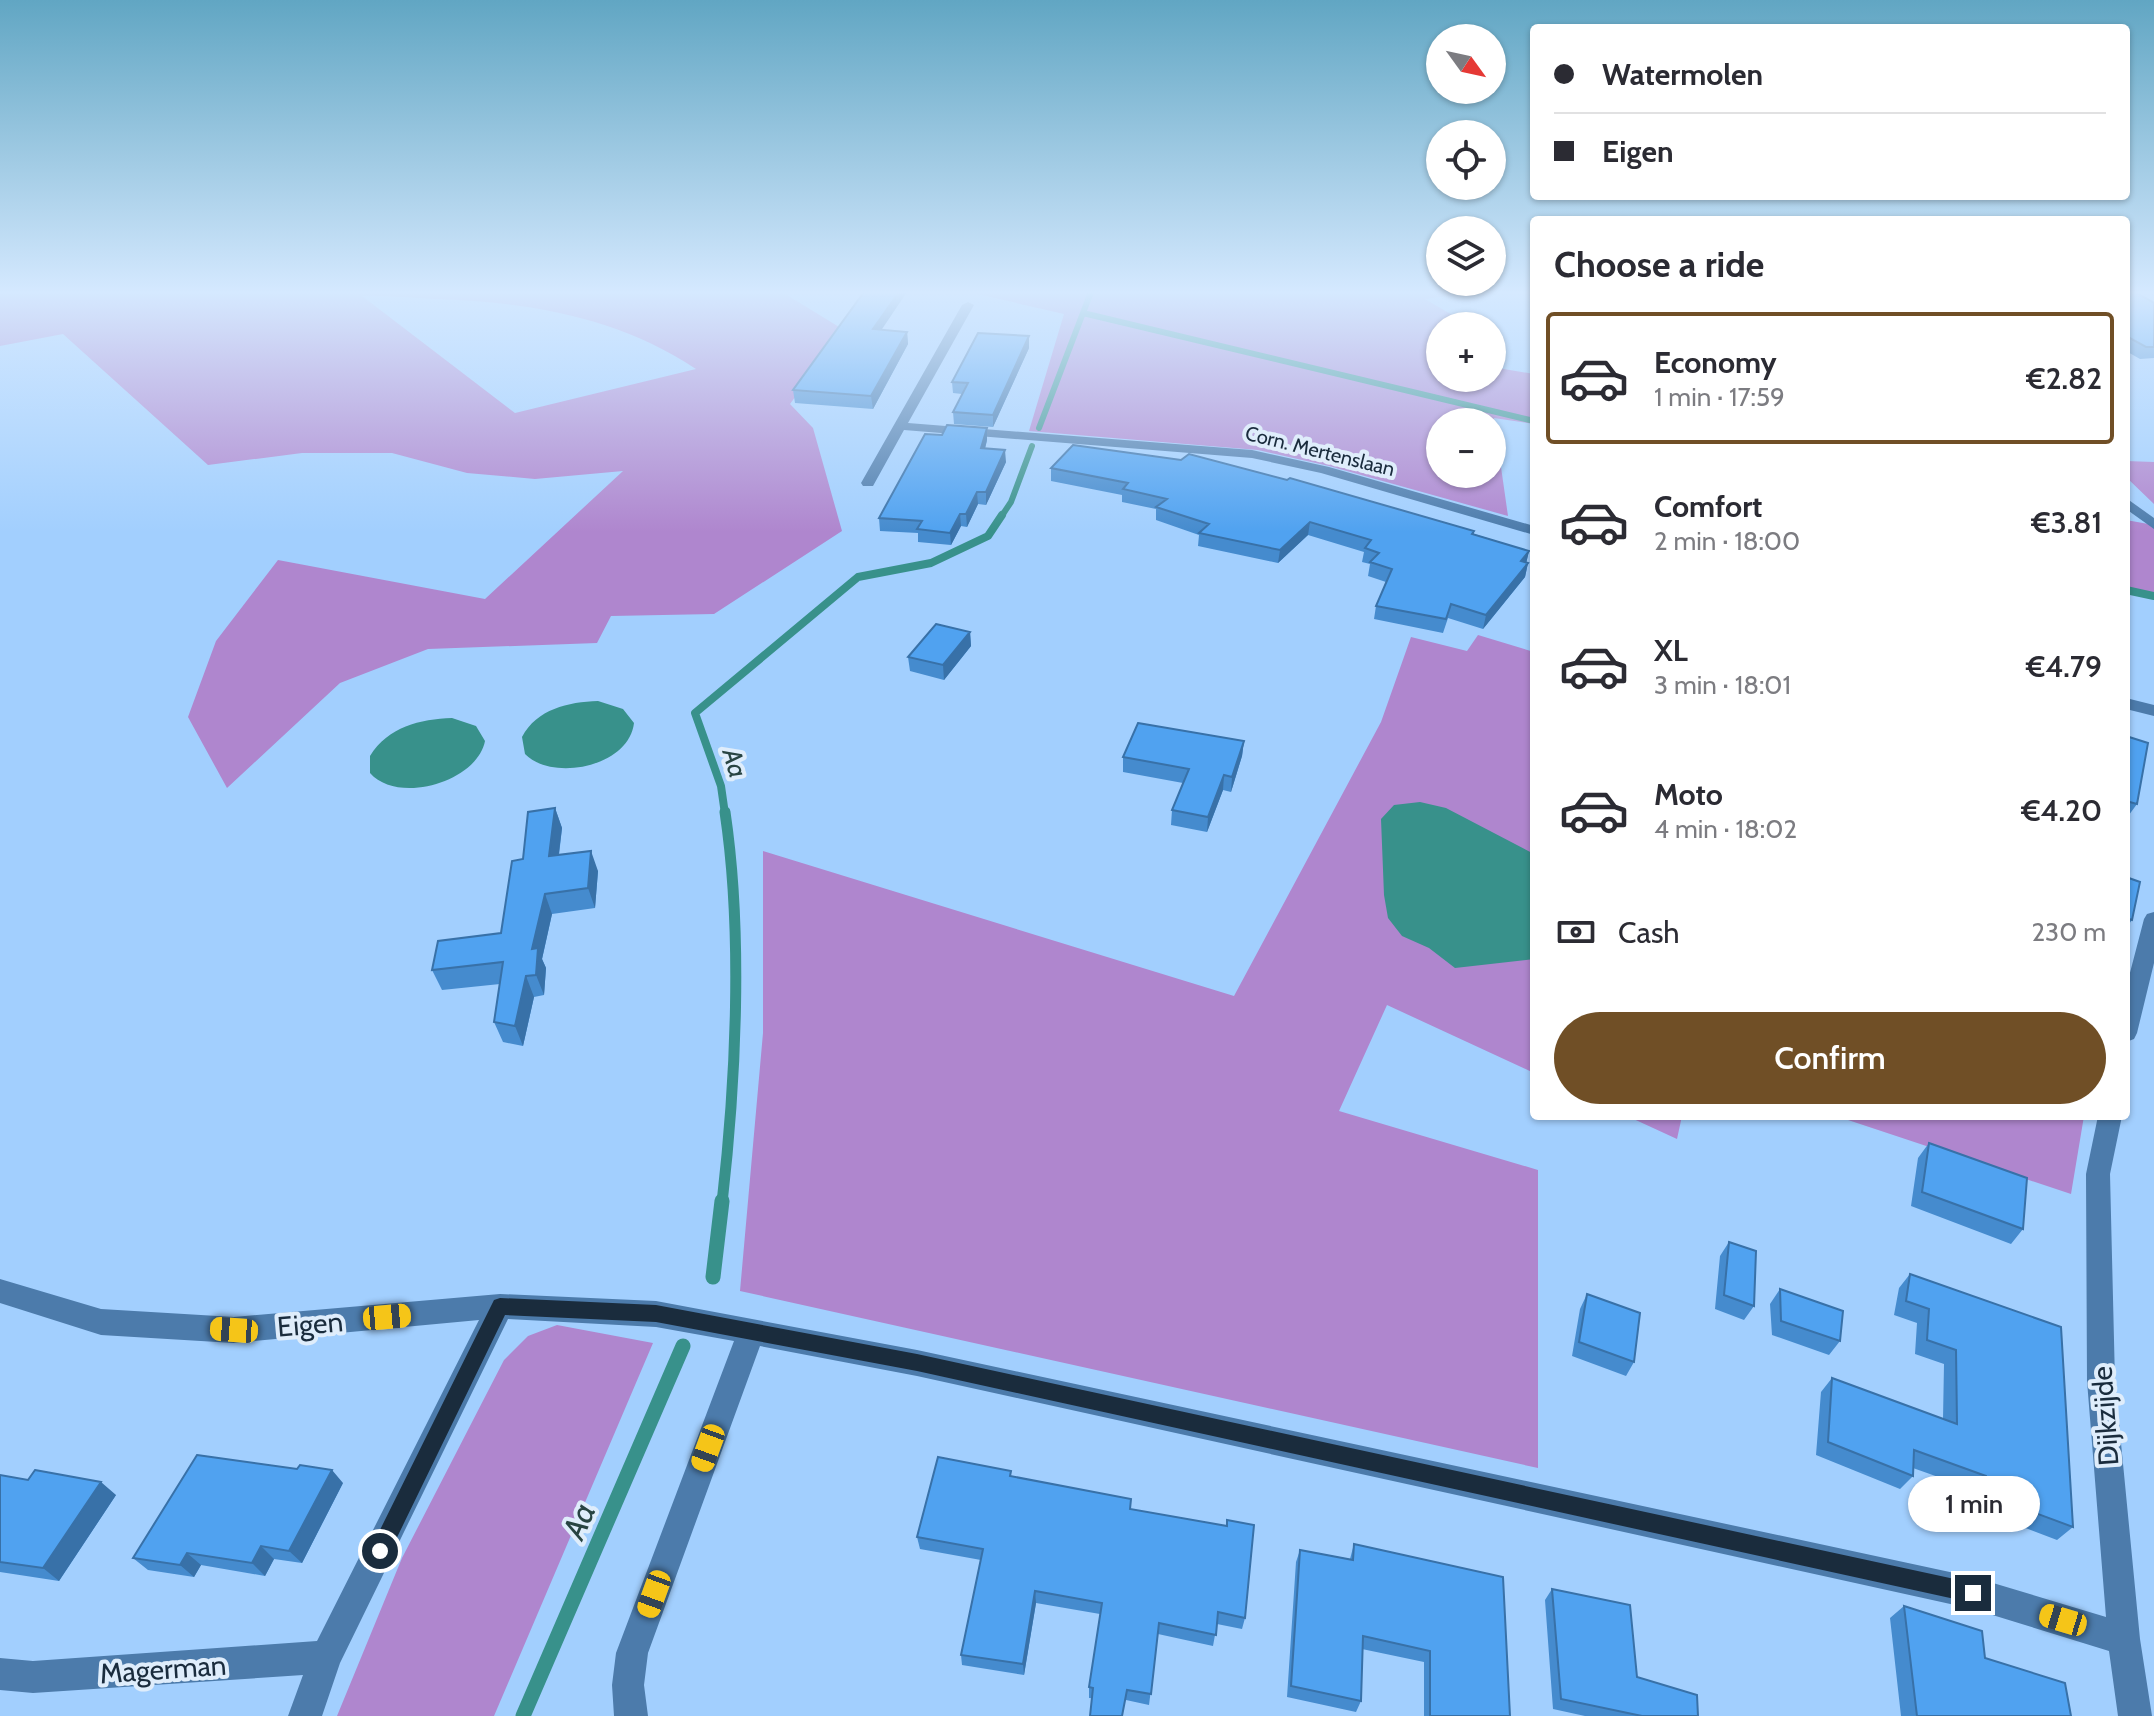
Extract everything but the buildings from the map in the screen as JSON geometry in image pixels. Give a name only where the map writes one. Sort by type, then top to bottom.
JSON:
[{"type":"street","points":[[868,483],[930,372]]},
{"type":"street","name":"Corn. Mertenslaan","points":[[899,426],[1252,454],[1324,470],[1530,530]]},
{"type":"street","points":[[2130,505],[2154,525]]},
{"type":"street","points":[[2130,704],[2154,711]]},
{"type":"street","points":[[2130,1023],[2145,986],[2154,919]]},
{"type":"street","name":"Dijkzijde","points":[[2109,1120],[2098,1174],[2101,1381],[2124,1639],[2135,1716]]},
{"type":"street","name":"Eigen","points":[[0,1291],[101,1322],[234,1330],[500,1306],[656,1314],[917,1363],[1973,1593],[2124,1639]]},
{"type":"street","points":[[305,1716],[326,1657],[500,1306]]},
{"type":"street","points":[[631,1716],[628,1685],[632,1653],[739,1329]]},
{"type":"street","name":"Magerman","points":[[0,1674],[33,1677],[326,1657]]},
{"type":"shaded area","points":[[105,372],[461,372],[515,413],[683,372],[813,372],[790,404],[813,428],[842,531],[714,614],[611,616],[597,643],[428,649],[340,683],[227,788],[188,717],[216,641],[278,560],[485,599],[623,471],[535,479],[467,473],[392,453],[302,453],[208,465]]},
{"type":"shaded area","points":[[1047,372],[1426,372],[1426,392],[1506,392],[1506,372],[1530,373],[1530,423],[1506,420],[1506,408],[1426,408],[1426,488],[1504,488],[1508,516],[1329,466],[1258,450],[1029,431]]},
{"type":"shaded area","points":[[2130,461],[2154,462],[2154,504],[2130,481]]},
{"type":"shaded area","points":[[2130,521],[2154,525],[2154,599],[2130,593]]},
{"type":"shaded area","points":[[1478,635],[1530,651],[1530,1071],[1387,1005],[1339,1111],[1538,1170],[1538,1468],[740,1291],[763,1033],[763,851],[1234,996],[1381,722],[1411,637],[1467,651]]},
{"type":"shaded area","points":[[598,701],[623,709],[634,723],[629,738],[619,750],[588,766],[570,768],[537,763],[525,754],[522,737],[536,720],[565,705]]},
{"type":"shaded area","points":[[452,718],[476,726],[485,741],[468,768],[452,778],[417,788],[383,782],[370,773],[370,756],[395,731],[428,720]]},
{"type":"shaded area","points":[[1420,802],[1446,808],[1530,852],[1530,959],[1455,968],[1429,948],[1402,936],[1388,918],[1384,895],[1381,819],[1394,805]]},
{"type":"shaded area","points":[[1636,1120],[1681,1120],[1677,1139]]},
{"type":"shaded area","points":[[1848,1120],[2083,1120],[2071,1194]]},
{"type":"shaded area","points":[[557,1325],[653,1343],[494,1716],[337,1716],[402,1558],[504,1360],[528,1336]]},
{"type":"waterway","name":"Aa","points":[[1039,428],[1060,372]]},
{"type":"waterway","points":[[1330,372],[1530,420]]},
{"type":"waterway","name":"Aa","points":[[1001,517],[1011,502],[1032,446]]},
{"type":"waterway","name":"Aa","points":[[725,814],[721,786],[695,713],[858,577],[931,563],[988,536],[1002,515]]},
{"type":"waterway","points":[[2130,591],[2154,596]]},
{"type":"waterway","name":"Aa","points":[[722,1203],[736,1007],[734,907],[725,812]]},
{"type":"waterway","name":"Aa","points":[[713,1277],[722,1201]]},
{"type":"waterway","name":"Aa","points":[[523,1716],[683,1346]]},
{"type":"route","points":[[380,1551],[500,1306],[656,1314],[917,1363],[1973,1593]]}]
